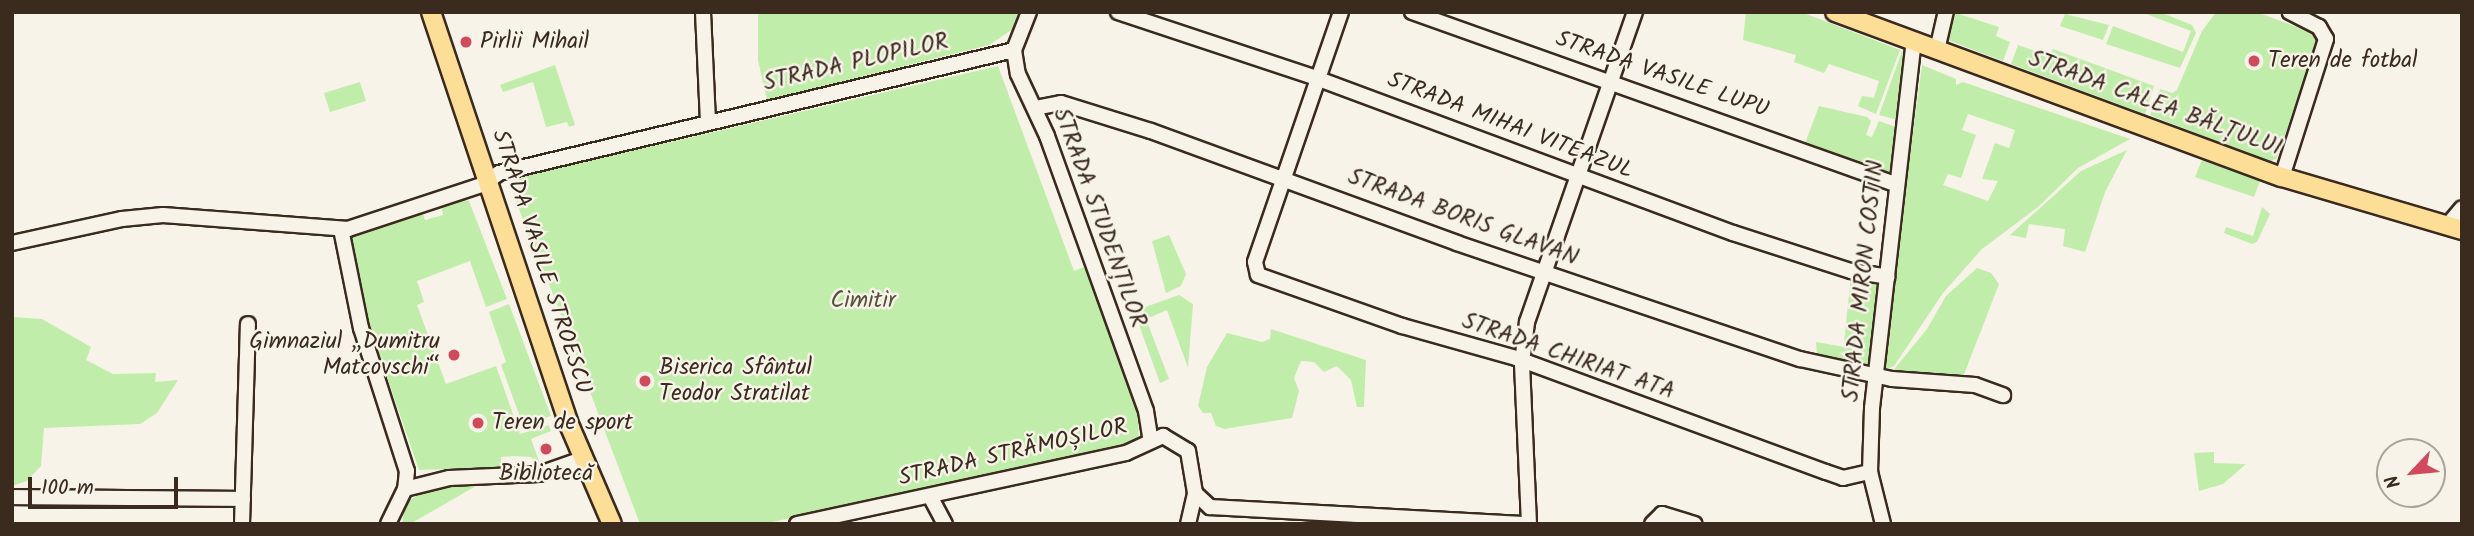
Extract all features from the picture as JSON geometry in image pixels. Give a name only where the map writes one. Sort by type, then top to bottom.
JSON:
[{"type":"main road","name":"STRADA VASILE STROESCU","points":[[431,12],[582,459],[612,524]]},
{"type":"main road","name":"STRADA CALEA BĂLȚULUI","points":[[1835,12],[2282,177],[2454,228]]},
{"type":"street","points":[[703,12],[708,121]]},
{"type":"street","points":[[1014,50],[1030,12]]},
{"type":"street","name":"STRADA MIHAI VITEAZUL","points":[[1118,12],[1316,78],[1733,233],[1851,271],[1888,277]]},
{"type":"street","points":[[1285,179],[1316,78],[1341,12]]},
{"type":"street","name":"STRADA VASILE LUPU","points":[[1412,12],[1895,184]]},
{"type":"street","points":[[1195,493],[1210,507],[1226,510],[1528,524],[1521,363],[1527,322],[1635,12]]},
{"type":"street","points":[[1937,50],[1946,12]]},
{"type":"street","points":[[2282,177],[2326,39],[2319,27],[2290,12]]},
{"type":"street","name":"STRADA MIRON COSTIN","points":[[1883,524],[1870,472],[1895,184],[1914,41]]},
{"type":"street","name":"STRADA PLOPILOR","points":[[341,229],[489,180],[499,173],[1014,50]]},
{"type":"street","name":"STRADA STUDENȚILOR","points":[[1014,50],[1018,74],[1035,108],[1146,411],[1151,441]]},
{"type":"street","name":"STRADA BORIS GLAVAN","points":[[1035,108],[1061,103],[1800,359],[1877,376],[1944,380],[2003,395]]},
{"type":"street","name":"STRADA CHIRIAT ATA","points":[[1285,179],[1255,270],[1264,278],[1521,363],[1843,478],[1870,472]]},
{"type":"street","points":[[2454,228],[2462,208]]},
{"type":"street","points":[[12,243],[122,219],[163,215],[341,229],[361,328],[401,442],[407,471],[405,489],[388,524]]},
{"type":"street","points":[[242,524],[248,324]]},
{"type":"street","name":"STRADA STRĂMOȘILOR","points":[[797,524],[1135,451],[1163,436],[1182,445],[1192,460],[1195,493],[1188,524]]},
{"type":"street","points":[[405,489],[449,478],[539,474],[582,459]]},
{"type":"street","points":[[930,496],[945,524]]},
{"type":"street","points":[[12,497],[94,501],[243,499]]},
{"type":"street","points":[[1652,524],[1662,514],[1694,524]]},
{"type":"green space","points":[[758,12],[1019,12],[1013,29],[989,45],[767,100],[758,60]]},
{"type":"green space","points":[[1746,12],[1801,12],[1900,50],[1876,114],[1858,106],[1862,96],[1874,98],[1879,81],[1829,64],[1824,73],[1794,62],[1796,55],[1743,40]]},
{"type":"green space","points":[[1953,12],[1999,27],[1996,36],[2010,42],[2003,61],[1945,39]]},
{"type":"green space","points":[[2141,12],[2160,12],[2192,25],[2196,33],[2180,68],[2106,44],[2113,26],[2183,52],[2191,31]]},
{"type":"green space","points":[[2216,12],[2256,12],[2319,35],[2277,158],[2270,162],[2150,115],[2160,89],[2172,93],[2177,90],[2202,31]]},
{"type":"green space","points":[[2065,14],[2109,25],[2103,40],[2060,26]]},
{"type":"green space","points":[[2018,45],[2048,56],[2053,49],[2154,86],[2145,114],[2011,64]]},
{"type":"green space","points":[[1902,51],[1909,54],[1899,118],[1894,119],[1879,115]]},
{"type":"green space","points":[[555,65],[575,125],[569,127],[567,122],[546,127],[533,82],[503,92],[500,85]]},
{"type":"green space","points":[[1922,65],[1956,79],[1956,85],[1963,82],[2130,139],[2078,168],[2038,207],[1982,249],[1943,293],[1894,366],[1881,372]],"holes":[[[1968,114],[2015,130],[2009,148],[1995,143],[1982,179],[1998,181],[1988,201],[1943,185],[1948,174],[1961,178],[1976,135],[1962,130]]]},
{"type":"green space","name":"Cimitir","points":[[998,66],[1074,271],[1084,267],[1137,400],[1139,443],[763,524],[640,524],[548,281],[543,281],[508,175],[559,168]]},
{"type":"green space","points":[[360,82],[366,101],[330,112],[324,93]]},
{"type":"green space","points":[[1819,106],[1867,117],[1871,121],[1866,135],[1872,137],[1879,121],[1899,128],[1891,174],[1804,146]]},
{"type":"green space","points":[[2127,150],[2105,192],[2085,252],[2063,246],[2065,229],[2029,224],[2026,238],[2010,235],[2081,171]]},
{"type":"green space","points":[[2202,160],[2260,181],[2254,197],[2195,177]]},
{"type":"green space","name":"Gimnaziul „Dumitru Matcovschi“","points":[[461,199],[469,201],[507,299],[486,307],[470,261],[417,281],[424,302],[417,305],[446,384],[496,366],[520,434],[549,425],[551,431],[531,439],[541,467],[531,457],[514,456],[501,457],[501,467],[419,470],[363,307],[348,235],[422,211],[425,220],[443,215],[441,205]]},
{"type":"green space","points":[[2262,207],[2270,214],[2257,242],[2252,244],[2224,233],[2226,227],[2253,236]]},
{"type":"green space","points":[[1169,235],[1186,274],[1181,286],[1166,293],[1152,241]]},
{"type":"green space","points":[[1977,268],[1991,273],[1999,284],[1963,377],[1891,373],[1927,329],[1946,296]]},
{"type":"green space","points":[[1851,275],[1880,278],[1874,369],[1817,354],[1816,342],[1856,349],[1856,343],[1844,343]]},
{"type":"green space","points":[[1179,295],[1193,304],[1188,368],[1167,310],[1146,319],[1169,379],[1160,383],[1134,311]]},
{"type":"green space","points":[[509,304],[551,416],[523,425],[501,365],[506,362],[489,312]]},
{"type":"green space","points":[[12,317],[42,319],[91,347],[86,360],[113,374],[156,373],[155,382],[178,380],[157,413],[140,424],[44,428],[41,466],[27,481],[12,486]]},
{"type":"green space","points":[[1271,329],[1366,360],[1364,407],[1357,407],[1351,380],[1337,366],[1324,372],[1314,362],[1301,361],[1294,378],[1299,391],[1292,418],[1224,429],[1216,426],[1211,413],[1203,413],[1198,406],[1207,367],[1227,333],[1262,342],[1270,339]]},
{"type":"green space","points":[[2214,452],[2214,463],[2246,464],[2223,484],[2199,491],[2194,453]]},
{"type":"green space","points":[[483,482],[410,524],[402,524],[406,502],[435,486]]},
{"type":"place","name":"Pirlii Mihail","points":[[466,42]]},
{"type":"place","name":"Teren de fotbal","points":[[2254,61]]},
{"type":"place","name":"Gimnaziul „Dumitru Matcovschi“","points":[[454,355]]},
{"type":"place","name":"Biserica Sfântul Teodor Stratilat","points":[[645,381]]},
{"type":"place","name":"Teren de sport","points":[[478,423]]},
{"type":"place","name":"Bibliotecă","points":[[546,449]]}]
